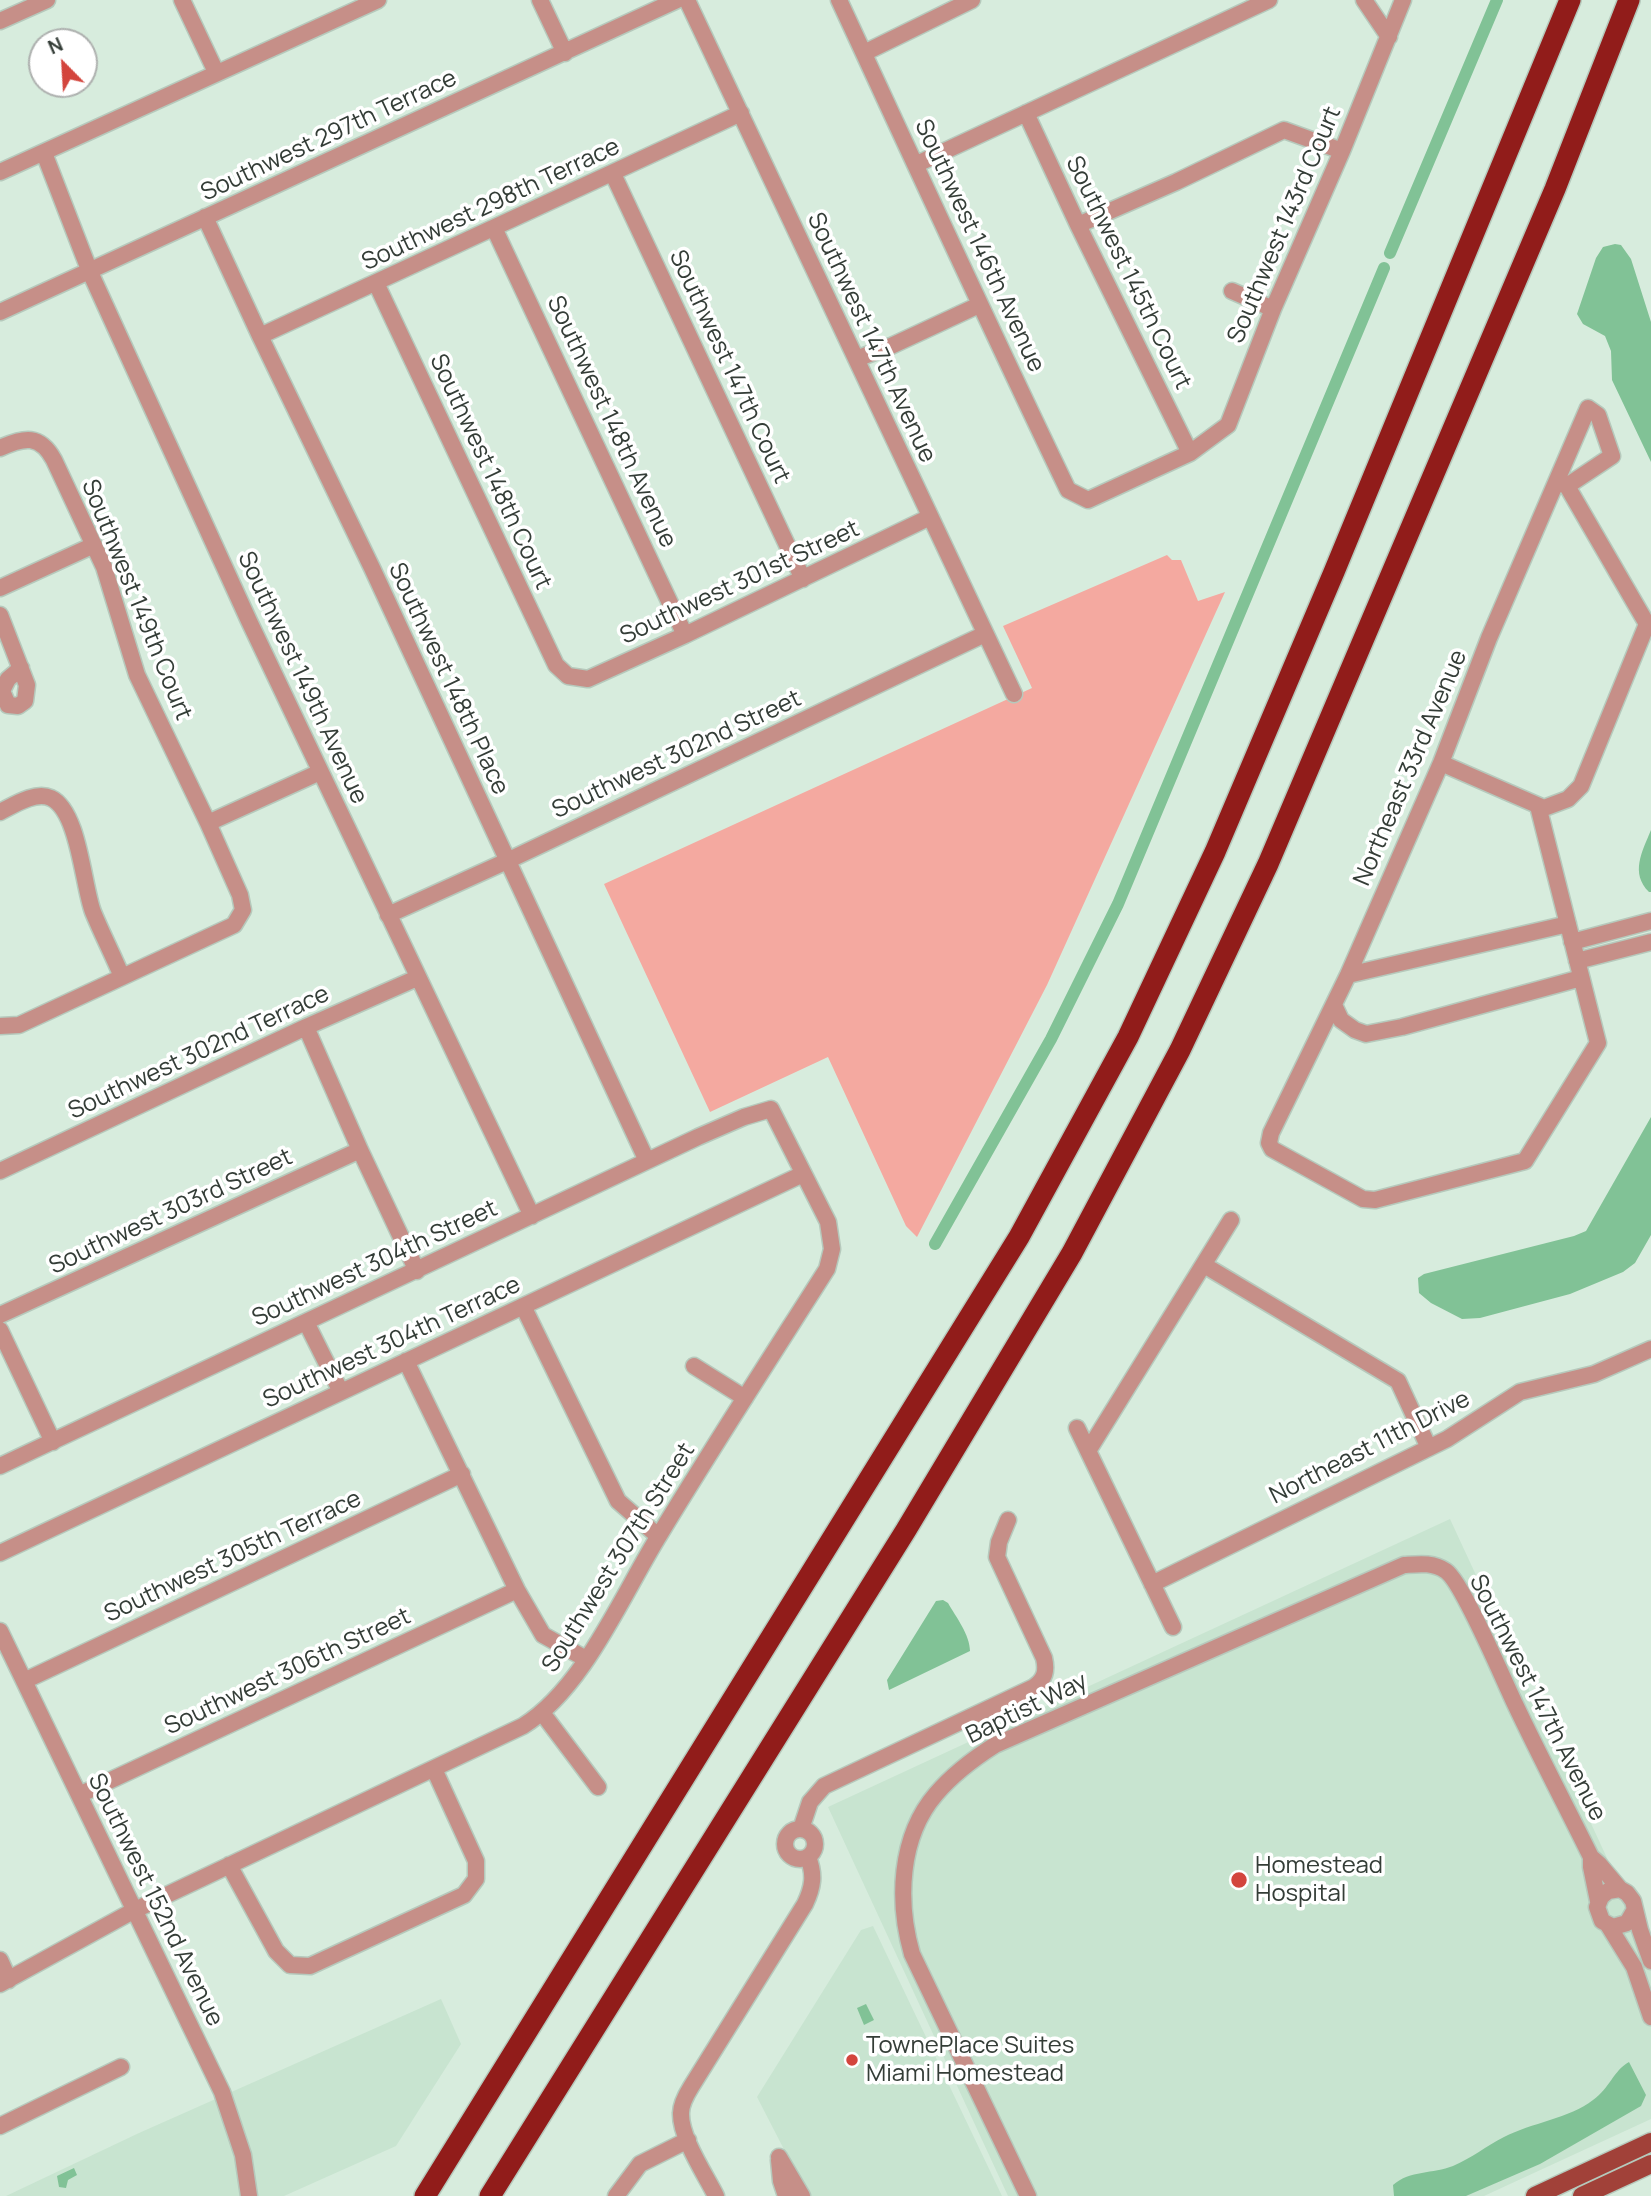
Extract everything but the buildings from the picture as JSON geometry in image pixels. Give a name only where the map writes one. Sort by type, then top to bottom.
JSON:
[{"type":"highway","points":[[425,2196],[1019,1237],[1128,1037],[1215,852],[1334,572],[1570,0]]},
{"type":"highway","points":[[490,2196],[906,1530],[1059,1276],[1180,1050],[1268,864],[1544,214],[1629,0]]},
{"type":"main road","points":[[1535,2196],[1651,2142]]},
{"type":"main road","points":[[1582,2196],[1651,2164]]},
{"type":"street","points":[[0,21],[47,0]]},
{"type":"street","points":[[182,0],[216,72]]},
{"type":"street","points":[[0,172],[378,0]]},
{"type":"street","points":[[540,0],[565,53]]},
{"type":"street","name":"Southwest 297th Terrace","points":[[0,312],[677,0]]},
{"type":"street","name":"Southwest 147th Avenue","points":[[687,0],[1014,694]]},
{"type":"street","name":"Southwest 146th Avenue","points":[[839,0],[917,164],[979,305],[1068,490],[1088,500]]},
{"type":"street","points":[[864,53],[972,0]]},
{"type":"street","points":[[917,164],[1269,0]]},
{"type":"street","points":[[1364,0],[1389,37]]},
{"type":"street","name":"Southwest 143rd Court","points":[[1088,500],[1190,453],[1228,425],[1273,309],[1342,152],[1403,0]]},
{"type":"street","name":"Southwest 298th Terrace","points":[[260,336],[741,113]]},
{"type":"street","name":"Southwest 145th Court","points":[[1026,113],[1077,225],[1190,453]]},
{"type":"street","points":[[1077,225],[1176,182],[1284,130],[1342,152]]},
{"type":"street","name":"Southwest 149th Avenue","points":[[44,153],[90,272],[320,772],[531,1216]]},
{"type":"street","name":"Southwest 147th Court","points":[[613,174],[803,579]]},
{"type":"street","name":"Southwest 148th Place","points":[[205,217],[647,1161]]},
{"type":"street","name":"Southwest 148th Avenue","points":[[495,228],[685,635]]},
{"type":"street","name":"Southwest 148th Court","points":[[376,283],[556,665],[568,676]]},
{"type":"street","points":[[1232,291],[1273,309]]},
{"type":"street","points":[[856,359],[891,346],[979,305]]},
{"type":"street","name":"Northeast 33rd Avenue","points":[[1562,484],[1612,456],[1598,415],[1588,408],[1562,484],[1489,638],[1441,763],[1348,975],[1271,1133],[1269,1143],[1272,1149],[1363,1199],[1375,1200],[1525,1161],[1598,1043],[1581,978]]},
{"type":"street","name":"Southwest 149th Court","points":[[0,448],[22,439],[38,442],[48,450],[94,545],[111,587],[137,676],[240,894],[243,910],[234,925],[122,976]]},
{"type":"street","points":[[1441,763],[1541,807],[1568,799],[1581,786],[1647,624],[1562,484]]},
{"type":"street","name":"Southwest 301st Street","points":[[568,676],[588,679],[930,517]]},
{"type":"street","points":[[0,588],[94,545]]},
{"type":"street","points":[[0,615],[21,668]]},
{"type":"street","name":"Southwest 302nd Street","points":[[388,915],[985,634]]},
{"type":"street","points":[[208,823],[320,772]]},
{"type":"street","points":[[0,812],[32,797],[49,797],[60,804],[79,847],[92,910],[122,976],[19,1025],[0,1026]]},
{"type":"street","points":[[1334,1005],[1341,1020],[1366,1034],[1402,1027],[1581,978],[1541,807]]},
{"type":"street","points":[[1572,942],[1651,921]]},
{"type":"street","points":[[1348,975],[1568,924]]},
{"type":"street","points":[[1577,961],[1651,942]]},
{"type":"street","name":"Southwest 302nd Terrace","points":[[0,1171],[306,1027],[417,978]]},
{"type":"street","points":[[306,1027],[417,1270]]},
{"type":"street","name":"Southwest 304th Street","points":[[0,1466],[721,1127],[771,1109],[803,1174]]},
{"type":"street","name":"Southwest 303rd Street","points":[[0,1315],[360,1150]]},
{"type":"street","name":"Southwest 307th Street","points":[[4,1982],[133,1911],[434,1769],[543,1714],[586,1659],[658,1536],[827,1269],[832,1248],[828,1222],[803,1174]]},
{"type":"street","name":"Southwest 304th Terrace","points":[[0,1553],[803,1174]]},
{"type":"street","points":[[1088,1451],[1231,1220]]},
{"type":"street","points":[[1204,1265],[1398,1381],[1429,1448]]},
{"type":"street","points":[[523,1306],[618,1501],[658,1536]]},
{"type":"street","points":[[306,1322],[341,1392]]},
{"type":"street","points":[[0,1330],[53,1442]]},
{"type":"street","name":"Northeast 11th Drive","points":[[1152,1584],[1447,1439],[1520,1392],[1594,1374],[1651,1349]]},
{"type":"street","points":[[407,1361],[517,1590],[543,1635],[586,1659]]},
{"type":"street","points":[[694,1366],[745,1398]]},
{"type":"street","points":[[1077,1428],[1173,1628]]},
{"type":"street","name":"Southwest 305th Terrace","points":[[24,1681],[462,1474]]},
{"type":"street","points":[[801,1829],[810,1802],[824,1786],[1023,1693],[1038,1685],[1043,1678],[1044,1658],[997,1557],[1007,1521]]},
{"type":"street","name":"Baptist Way","points":[[1028,2196],[918,1968],[904,1927],[902,1900],[905,1869],[914,1829],[934,1795],[974,1759],[1017,1735],[1404,1565],[1434,1565]]},
{"type":"street","name":"Southwest 147th Avenue","points":[[1434,1565],[1448,1572],[1460,1590],[1591,1857],[1620,1889]]},
{"type":"street","name":"Southwest 306th Street","points":[[79,1795],[517,1590]]},
{"type":"street","name":"Southwest 152nd Avenue","points":[[0,1631],[222,2092],[243,2155],[249,2196]]},
{"type":"street","points":[[543,1714],[598,1787]]},
{"type":"street","points":[[229,1865],[276,1951],[290,1965],[310,1966],[464,1895],[476,1879],[476,1861],[434,1769]]},
{"type":"street","points":[[801,1829],[815,1839],[814,1849],[808,1857],[793,1858],[785,1846],[790,1833],[801,1829]]},
{"type":"street","points":[[716,2196],[688,2140],[681,2119],[684,2101],[805,1904],[813,1885],[808,1857]]},
{"type":"street","name":"Southwest 147th Avenue","points":[[1591,1857],[1598,1901]]},
{"type":"street","points":[[1634,1911],[1627,1923],[1618,1927],[1608,1925],[1597,1912],[1598,1901],[1608,1891],[1620,1889],[1631,1897],[1651,1961]]},
{"type":"street","points":[[1608,1925],[1634,1967],[1651,2017]]},
{"type":"street","points":[[0,1960],[4,1982]]},
{"type":"street","points":[[0,2126],[121,2067]]},
{"type":"street","points":[[616,2196],[640,2164],[688,2140]]},
{"type":"street","points":[[786,2196],[781,2181],[779,2157],[802,2196]]},
{"type":"shaded area","points":[[1621,245],[1631,259],[1651,322],[1651,462],[1612,380],[1611,351],[1605,336],[1583,324],[1577,314],[1596,258],[1603,247]]},
{"type":"shaded area","points":[[1167,555],[1172,560],[1181,560],[1198,601],[1225,592],[1047,985],[917,1237],[906,1226],[828,1057],[710,1112],[604,884],[1032,688],[1003,626]]},
{"type":"shaded area","points":[[1651,830],[1649,892],[1643,885],[1639,870],[1641,854]]},
{"type":"shaded area","points":[[1651,1117],[1651,1235],[1635,1263],[1623,1272],[1570,1294],[1480,1318],[1462,1319],[1431,1303],[1419,1293],[1418,1278],[1424,1274],[1586,1231]]},
{"type":"shaded area","name":"Homestead Hospital","points":[[1450,1519],[1651,1953],[1651,2119],[1484,2196],[1008,2196],[828,1807]]},
{"type":"shaded area","points":[[943,1600],[948,1603],[962,1626],[970,1651],[889,1690],[887,1680],[936,1601]]},
{"type":"shaded area","points":[[873,1926],[1002,2196],[808,2196],[757,2097],[861,1930]]},
{"type":"shaded area","points":[[441,1999],[461,2044],[396,2146],[284,2196],[6,2196],[139,2133]]},
{"type":"shaded area","points":[[866,2004],[874,2020],[864,2025],[857,2008]]},
{"type":"shaded area","points":[[1629,2062],[1646,2095],[1641,2106],[1540,2164],[1466,2196],[1394,2196],[1393,2185],[1400,2180],[1453,2166],[1515,2132],[1584,2106],[1599,2095]]},
{"type":"shaded area","points":[[74,2168],[77,2175],[68,2180],[66,2188],[59,2187],[57,2176]]},
{"type":"waterway","points":[[1390,253],[1497,0]]},
{"type":"waterway","points":[[935,1244],[1051,1039],[1118,904],[1384,268]]},
{"type":"place","name":"Homestead Hospital","points":[[1239,1880]]},
{"type":"place","name":"TownePlace Suites Miami Homestead","points":[[852,2060]]}]
